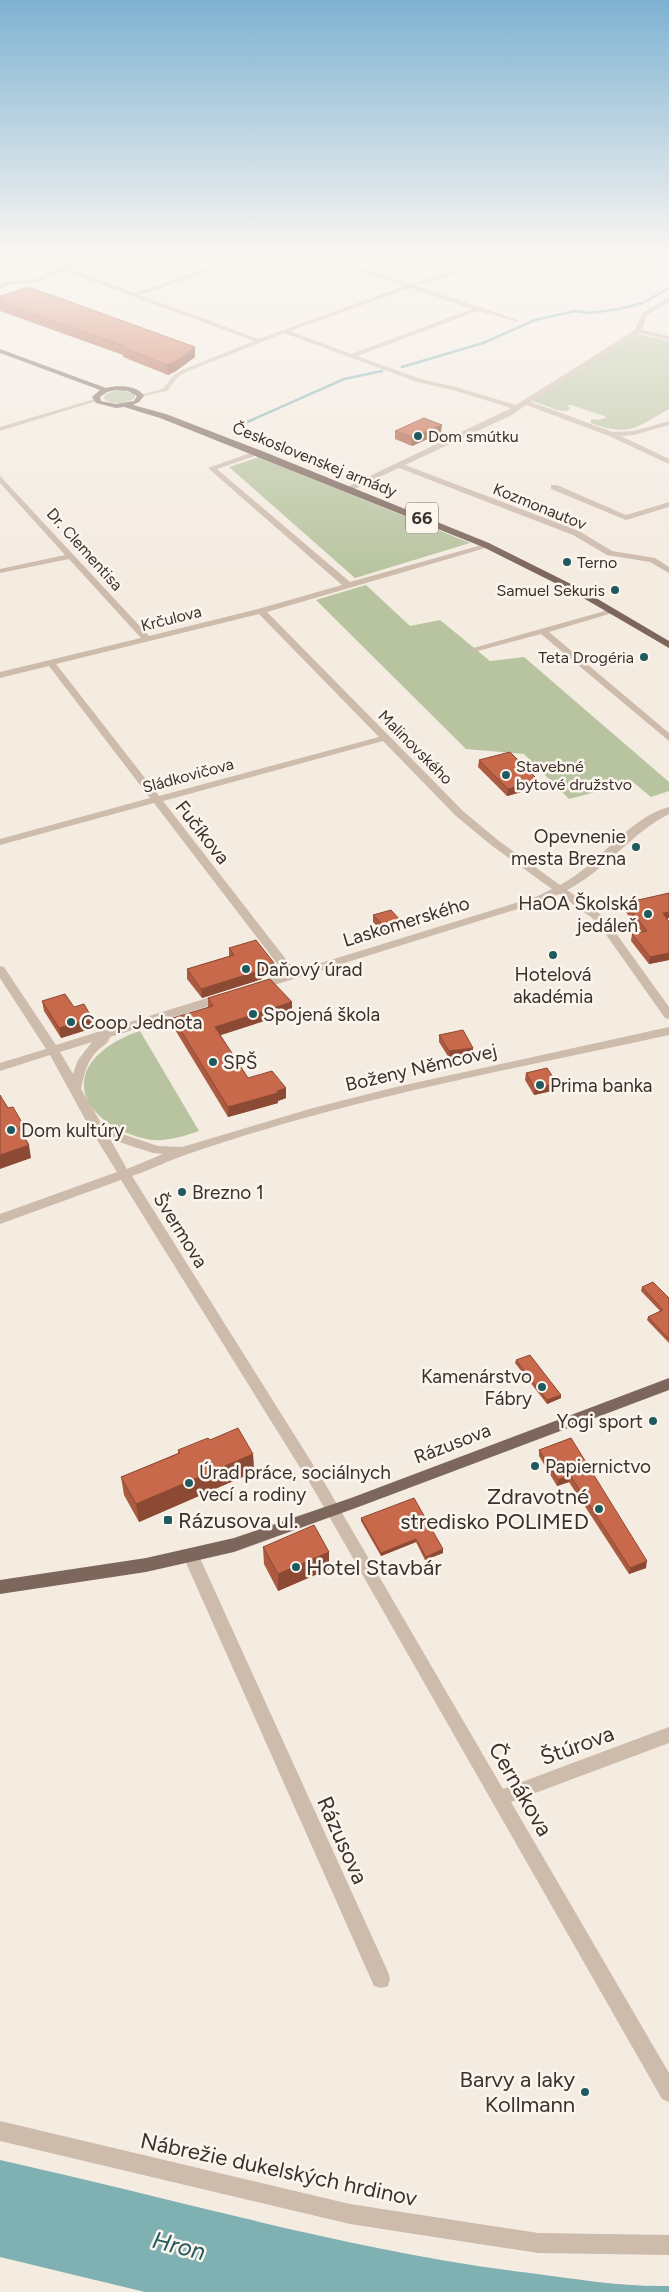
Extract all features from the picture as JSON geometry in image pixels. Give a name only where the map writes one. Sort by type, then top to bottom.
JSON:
[{"type":"main road","name":"Československej armády","points":[[21,359],[106,390],[124,388],[164,416]]},
{"type":"main road","name":"Československej armády","points":[[44,368],[97,397],[105,404],[126,405],[164,416],[349,488],[486,545],[615,611],[669,646]]},
{"type":"main road","name":"Československej armády","points":[[97,397],[106,390]]},
{"type":"main road","name":"Československej armády","points":[[126,405],[138,397]]},
{"type":"main road","name":"Rázusova","points":[[0,1587],[50,1581],[191,1556],[242,1542],[669,1384]]},
{"type":"street","points":[[138,397],[163,390],[167,388],[175,377],[184,371],[215,359]]},
{"type":"street","points":[[358,359],[418,381],[454,388],[517,408]]},
{"type":"street","points":[[349,488],[517,408],[594,359]]},
{"type":"street","points":[[0,429],[51,414],[97,397]]},
{"type":"street","points":[[525,402],[612,434],[669,462]]},
{"type":"street","points":[[51,414],[105,404]]},
{"type":"street","points":[[612,434],[634,433],[669,423]]},
{"type":"street","points":[[259,452],[212,468],[349,586]]},
{"type":"street","name":"Kozmonautov","points":[[399,465],[576,534],[610,554],[652,560],[669,571]]},
{"type":"street","name":"Dr. Clementisa","points":[[0,478],[148,640]]},
{"type":"street","name":"Kozmonautov","points":[[554,487],[626,518],[669,504]]},
{"type":"street","name":"Krčulova","points":[[0,675],[262,611],[486,545]]},
{"type":"street","points":[[0,571],[70,556]]},
{"type":"street","name":"Malinovského","points":[[262,611],[470,824],[587,908],[606,927],[669,1015]]},
{"type":"street","points":[[474,649],[615,611]]},
{"type":"street","points":[[543,631],[669,738]]},
{"type":"street","name":"Fučíkova","points":[[51,663],[292,975]]},
{"type":"street","name":"Sládkovičova","points":[[0,842],[384,738]]},
{"type":"street","points":[[561,890],[580,879],[646,821],[669,810]]},
{"type":"street","name":"Laskomerského","points":[[0,1067],[292,975],[456,927],[561,890]]},
{"type":"street","name":"Švermova","points":[[0,969],[53,1050],[124,1174],[320,1486],[332,1510]]},
{"type":"street","name":"Laskomerského","points":[[74,1089],[81,1062],[94,1045],[117,1030]]},
{"type":"street","name":"Boženy Němcovej","points":[[0,1219],[183,1151],[313,1112],[387,1093],[669,1031]]},
{"type":"street","name":"Boženy Němcovej","points":[[98,1130],[156,1150],[183,1151]]},
{"type":"street","name":"Černákova","points":[[332,1510],[501,1798],[596,1969],[669,2092]]},
{"type":"street","name":"Rázusova","points":[[191,1556],[380,1979]]},
{"type":"street","name":"Štúrova","points":[[501,1798],[669,1735]]},
{"type":"street","name":"Nábrežie dukelských hrdinov","points":[[0,2131],[350,2214],[538,2243],[669,2245]]},
{"type":"green space","points":[[597,359],[669,359],[669,409],[632,428],[624,430],[604,427],[591,423],[591,419],[599,420],[607,417],[571,405],[567,406],[570,408],[567,411],[557,410],[530,400]]},
{"type":"green space","points":[[120,390],[135,394],[135,398],[119,403],[107,401],[103,398],[107,393]]},
{"type":"green space","points":[[259,457],[470,543],[355,578],[229,467]]},
{"type":"green space","points":[[366,585],[410,626],[440,620],[490,661],[524,657],[669,782],[669,791],[651,797],[633,782],[569,799],[524,754],[466,749],[316,600]]},
{"type":"green space","points":[[140,1031],[199,1131],[165,1140],[141,1138],[116,1128],[95,1111],[88,1101],[84,1089],[85,1076],[93,1061],[115,1042]]},
{"type":"water","name":"Hron","points":[[0,2160],[264,2223],[396,2252],[582,2280],[616,2284],[669,2286],[669,2292],[145,2292],[0,2257]]},
{"type":"building","points":[[152,359],[179,359],[167,365]]},
{"type":"building","points":[[424,418],[442,425],[412,437],[395,431]]},
{"type":"building","name":"Stavebné bytové družstvo","points":[[510,752],[539,781],[508,789],[479,760]]},
{"type":"building","points":[[669,893],[669,912],[663,913],[669,922],[669,953],[650,957],[632,934],[647,931],[625,903]]},
{"type":"building","points":[[391,910],[400,920],[383,925],[373,915]]},
{"type":"building","points":[[256,940],[274,963],[260,967],[262,970],[201,989],[187,969],[234,955],[229,948]]},
{"type":"building","points":[[270,979],[292,1002],[215,1027],[248,1078],[272,1071],[286,1088],[277,1091],[278,1093],[228,1107],[173,1018],[213,1006],[208,998]]},
{"type":"building","points":[[65,994],[74,1007],[84,1004],[92,1018],[59,1028],[42,1001]]},
{"type":"building","points":[[463,1030],[473,1048],[449,1051],[439,1035]]},
{"type":"building","points":[[547,1068],[557,1083],[535,1088],[526,1073]]},
{"type":"building","name":"Dom kultúry","points":[[0,1095],[8,1108],[13,1107],[24,1126],[19,1128],[29,1145],[0,1155]]},
{"type":"building","points":[[653,1282],[669,1298],[669,1339],[648,1317],[663,1310],[642,1287]]},
{"type":"building","name":"Kamenárstvo Fábry","points":[[530,1355],[561,1395],[547,1400],[516,1360]]},
{"type":"building","points":[[238,1428],[253,1454],[136,1504],[121,1477],[180,1453],[178,1450],[208,1438],[210,1440]]},
{"type":"building","name":"Zdravotné stredisko POLIMED","points":[[571,1438],[647,1561],[630,1568],[570,1475],[558,1480],[539,1450]]},
{"type":"building","points":[[414,1498],[443,1549],[426,1557],[416,1539],[381,1553],[361,1518]]},
{"type":"building","points":[[314,1525],[329,1552],[278,1574],[263,1547]]},
{"type":"waterway","points":[[402,367],[429,359]]},
{"type":"waterway","points":[[236,427],[344,379],[382,371]]},
{"type":"place","name":"Dom smútku","points":[[418,436]]},
{"type":"place","name":"Terno","points":[[567,562]]},
{"type":"place","name":"Samuel Sekuris","points":[[615,590]]},
{"type":"place","name":"Teta Drogéria","points":[[644,657]]},
{"type":"place","name":"Stavebné bytové družstvo","points":[[506,775]]},
{"type":"place","name":"Opevnenie mesta Brezna","points":[[636,847]]},
{"type":"place","name":"HaOA Školská jedáleň","points":[[648,914]]},
{"type":"place","name":"Hotelová akadémia","points":[[553,955]]},
{"type":"place","name":"Daňový úrad","points":[[246,969]]},
{"type":"place","name":"Spojená škola","points":[[253,1014]]},
{"type":"place","name":"Coop Jednota","points":[[71,1022]]},
{"type":"place","name":"SPŠ","points":[[213,1062]]},
{"type":"place","name":"Prima banka","points":[[540,1085]]},
{"type":"place","name":"Dom kultúry","points":[[11,1130]]},
{"type":"place","name":"Brezno 1","points":[[182,1192]]},
{"type":"place","name":"Kamenárstvo Fábry","points":[[542,1387]]},
{"type":"place","name":"Yogi sport","points":[[653,1421]]},
{"type":"place","name":"Papiernictvo","points":[[535,1466]]},
{"type":"place","name":"Úrad práce, sociálnych vecí a rodiny","points":[[189,1483]]},
{"type":"place","name":"Zdravotné stredisko POLIMED","points":[[599,1509]]},
{"type":"place","name":"Rázusova ul.","points":[[168,1520]]},
{"type":"place","name":"Hotel Stavbár","points":[[296,1567]]},
{"type":"place","name":"Barvy a laky Kollmann","points":[[585,2092]]}]
